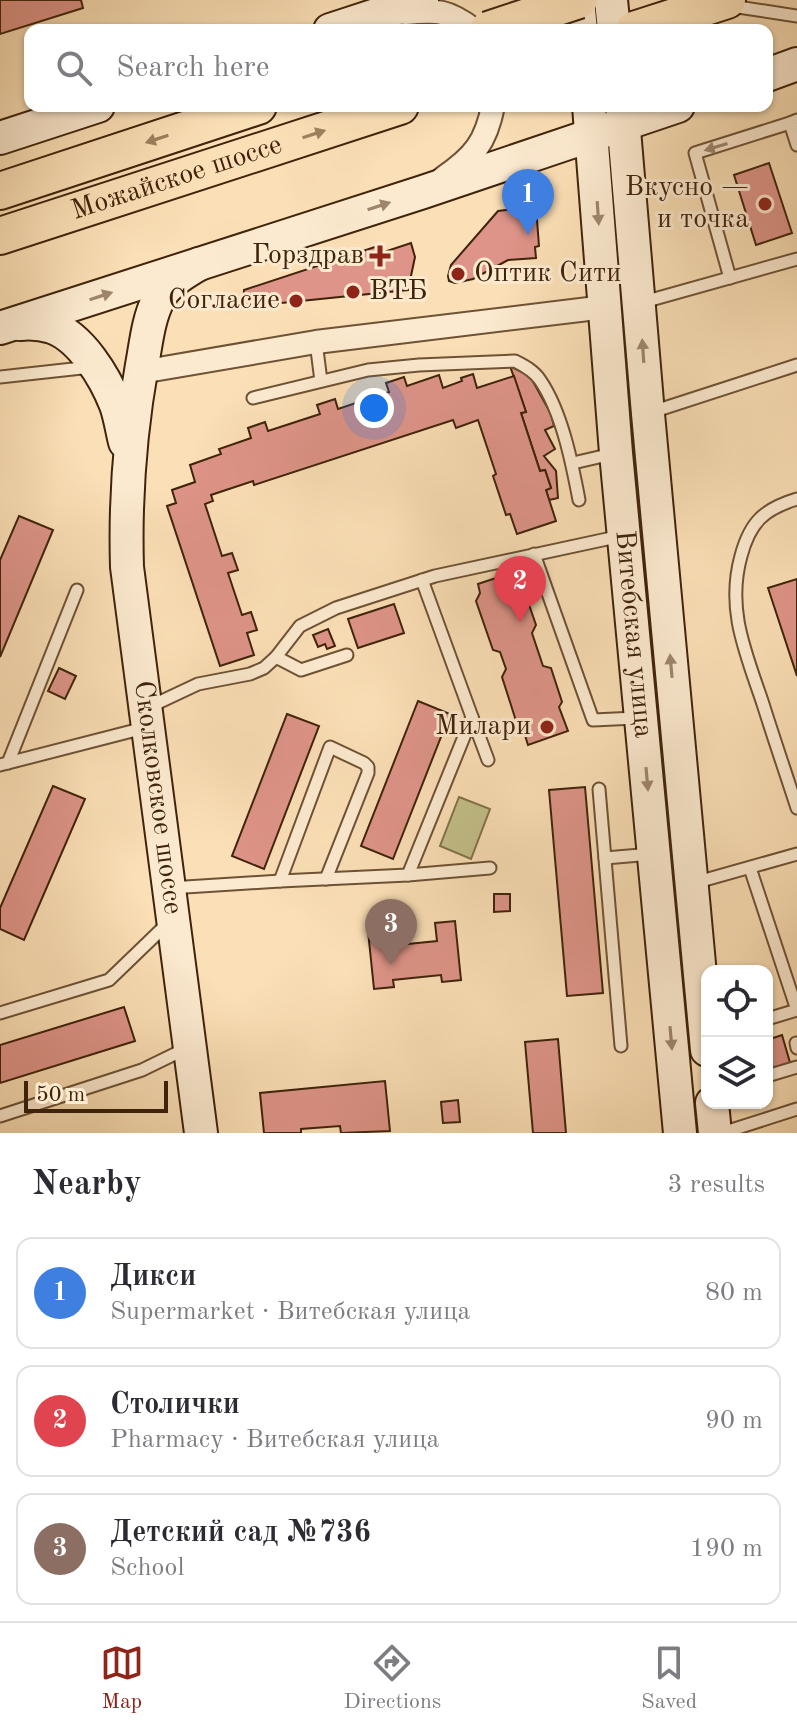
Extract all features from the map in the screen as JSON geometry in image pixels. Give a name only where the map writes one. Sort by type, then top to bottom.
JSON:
[{"type":"main road","points":[[350,24],[422,0]]},
{"type":"main road","points":[[506,24],[579,0],[581,24]]},
{"type":"main road","points":[[611,0],[613,24]]},
{"type":"main road","points":[[653,24],[727,0]]},
{"type":"main road","points":[[773,73],[797,64]]},
{"type":"main road","points":[[0,138],[80,112]]},
{"type":"main road","name":"Можайское шоссе","points":[[0,191],[240,112]]},
{"type":"main road","name":"Можайское шоссе","points":[[0,236],[382,112]]},
{"type":"main road","points":[[7,326],[423,192],[590,121],[623,115]]},
{"type":"main road","name":"Витебская улица","points":[[623,115],[706,1037]]},
{"type":"main road","name":"Витебская улица","points":[[590,121],[616,453],[680,1133]]},
{"type":"main road","name":"Сколковское шоссе","points":[[199,264],[174,280],[159,297],[150,324],[130,461],[126,532],[127,567],[201,1133]]},
{"type":"main road","name":"Сколковское шоссе","points":[[7,326],[30,323],[52,327],[70,337],[96,366],[116,405],[130,461]]},
{"type":"main road","points":[[713,1109],[715,1133]]},
{"type":"street","points":[[379,15],[428,10],[453,15],[466,24]]},
{"type":"street","points":[[423,192],[477,150],[492,112]]},
{"type":"street","points":[[141,372],[316,342],[605,307]]},
{"type":"lane","points":[[735,0],[738,7],[797,16]]},
{"type":"lane","points":[[730,278],[695,153],[794,122],[797,145]]},
{"type":"lane","points":[[639,303],[797,259]]},
{"type":"lane","points":[[316,342],[321,381]]},
{"type":"lane","points":[[253,398],[368,370],[515,361],[540,380],[561,426],[573,463],[579,500]]},
{"type":"lane","points":[[648,414],[797,365]]},
{"type":"lane","points":[[0,377],[96,366]]},
{"type":"lane","points":[[573,463],[616,453]]},
{"type":"lane","points":[[797,499],[766,512],[754,523],[746,537],[735,588],[738,629],[797,808]]},
{"type":"lane","points":[[4,764],[148,718],[198,684],[250,674],[264,668],[300,626],[336,608],[435,576],[624,536]]},
{"type":"lane","points":[[534,554],[593,720],[641,717]]},
{"type":"lane","points":[[422,580],[488,760]]},
{"type":"lane","points":[[4,764],[77,590]]},
{"type":"lane","points":[[276,657],[301,670],[347,655]]},
{"type":"lane","points":[[408,875],[472,717]]},
{"type":"lane","points":[[280,881],[330,747],[364,763],[368,773],[326,879]]},
{"type":"lane","points":[[599,789],[621,1046]]},
{"type":"lane","points":[[605,858],[654,854]]},
{"type":"lane","points":[[692,883],[797,854]]},
{"type":"lane","points":[[0,1013],[109,980],[171,903],[280,881],[490,868]]},
{"type":"lane","points":[[750,868],[797,1010],[773,1017]]},
{"type":"lane","points":[[0,1116],[142,1070],[190,1047]]},
{"type":"lane","points":[[773,1074],[797,1067]]},
{"type":"lane","points":[[722,1133],[797,1109]]},
{"type":"shaded area","points":[[459,797],[490,809],[471,859],[440,846]]},
{"type":"building","points":[[0,0],[81,0],[83,8],[0,34]]},
{"type":"building","points":[[769,163],[792,233],[756,245],[734,175]]},
{"type":"building","points":[[532,207],[534,220],[537,220],[539,246],[535,247],[536,258],[508,260],[473,279],[455,283],[449,281],[451,265],[498,211]]},
{"type":"building","points":[[411,243],[415,257],[408,290],[243,307],[244,290],[378,246],[381,253]]},
{"type":"building","points":[[510,366],[530,376],[551,414],[554,426],[545,430],[555,449],[544,456],[556,471],[558,498],[549,500],[546,490],[551,488],[545,470],[540,471],[521,413],[526,412]]},
{"type":"building","points":[[473,374],[477,388],[514,376],[526,412],[521,413],[540,471],[545,470],[551,488],[546,490],[556,521],[517,534],[510,514],[506,515],[478,420],[456,428],[453,420],[254,485],[253,481],[211,495],[213,501],[205,504],[222,556],[232,553],[238,570],[228,573],[242,615],[251,612],[257,630],[247,633],[254,655],[220,666],[167,506],[176,503],[172,490],[195,482],[190,465],[221,454],[219,449],[251,438],[248,428],[265,422],[268,431],[320,414],[317,405],[335,399],[338,409],[389,392],[386,383],[404,377],[407,386],[439,375],[443,388]]},
{"type":"building","points":[[19,516],[53,530],[0,657],[0,560]]},
{"type":"building","points":[[511,573],[517,590],[525,593],[536,625],[532,633],[543,666],[551,668],[562,702],[559,707],[568,731],[528,745],[523,729],[517,724],[502,677],[506,669],[500,652],[493,650],[476,601],[480,593],[478,584]]},
{"type":"building","points":[[797,579],[797,676],[768,588]]},
{"type":"building","points":[[394,604],[404,633],[358,648],[348,619]]},
{"type":"building","points":[[328,629],[335,646],[327,649],[325,644],[318,647],[313,635]]},
{"type":"building","points":[[59,668],[76,676],[65,699],[48,691]]},
{"type":"building","points":[[418,701],[450,714],[393,859],[361,846]]},
{"type":"building","points":[[287,714],[319,726],[264,869],[232,856]]},
{"type":"building","points":[[53,786],[85,799],[24,940],[0,929],[0,908]]},
{"type":"building","points":[[585,787],[603,993],[567,996],[549,790]]},
{"type":"building","points":[[494,894],[510,894],[510,911],[494,912]]},
{"type":"building","points":[[455,921],[461,980],[442,982],[441,975],[393,980],[394,987],[374,989],[368,931],[387,929],[388,946],[437,941],[435,923]]},
{"type":"building","points":[[124,1007],[135,1041],[0,1083],[0,1045]]},
{"type":"building","points":[[782,1035],[791,1066],[773,1071],[773,1038]]},
{"type":"building","points":[[558,1039],[566,1133],[533,1133],[525,1042]]},
{"type":"building","points":[[385,1081],[390,1131],[341,1133],[340,1126],[301,1129],[301,1133],[264,1133],[260,1093]]},
{"type":"building","points":[[458,1100],[460,1122],[443,1123],[441,1102]]},
{"type":"place","name":"Вкусно — и точка","points":[[765,204]]},
{"type":"place","name":"Дикси","points":[[528,235]]},
{"type":"place","name":"Горздрав","points":[[380,256]]},
{"type":"place","name":"Оптик Сити","points":[[458,274]]},
{"type":"place","name":"ВТБ","points":[[353,292]]},
{"type":"place","name":"Согласие","points":[[296,301]]},
{"type":"place","name":"Столички","points":[[520,622]]},
{"type":"place","name":"Милари","points":[[547,727]]},
{"type":"place","name":"Детский сад №736","points":[[391,965]]}]
